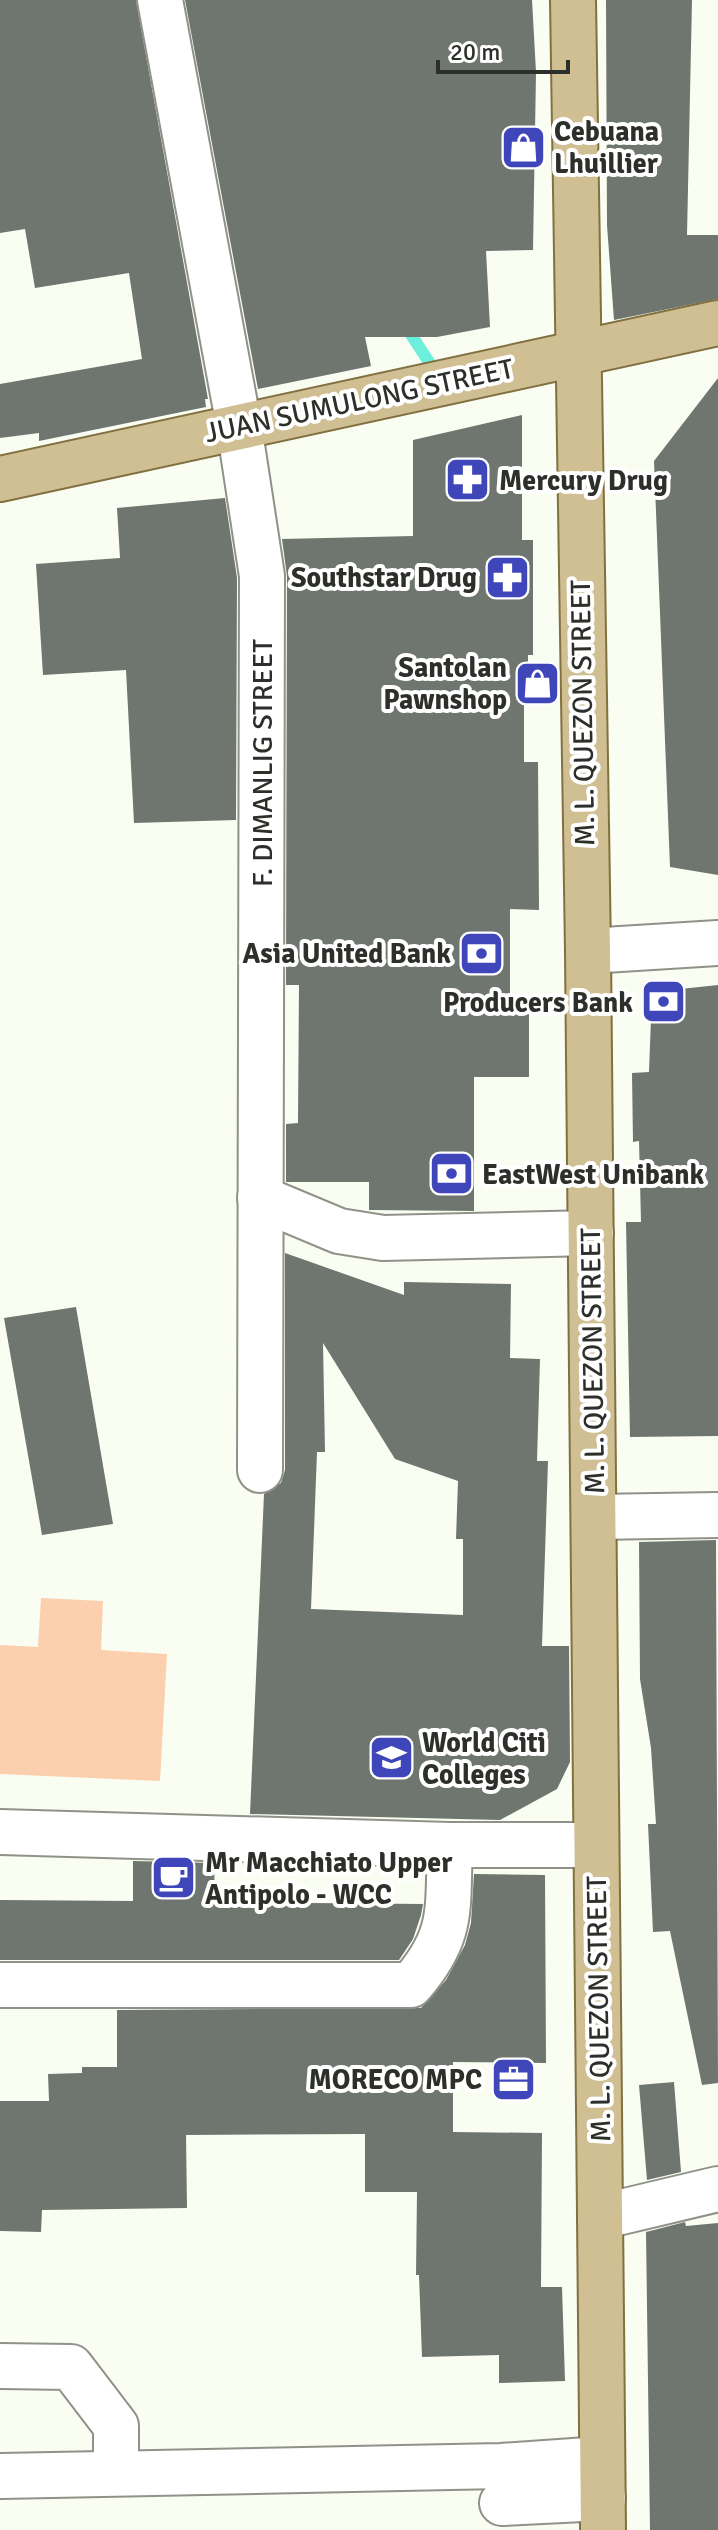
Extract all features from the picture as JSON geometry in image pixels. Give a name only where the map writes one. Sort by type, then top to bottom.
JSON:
[{"type":"main road","name":"M. L. QUEZON STREET","points":[[573,0],[576,352],[588,951],[603,2496]]},
{"type":"main road","name":"JUAN SUMULONG STREET","points":[[0,479],[718,323]]},
{"type":"street","name":"F. DIMANLIG STREET","points":[[160,0],[239,426],[262,576],[260,1470]]},
{"type":"street","points":[[588,951],[718,943]]},
{"type":"street","points":[[260,1198],[339,1231],[383,1238],[591,1233]]},
{"type":"street","points":[[594,1517],[718,1515]]},
{"type":"street","points":[[0,1832],[450,1845],[595,1845]]},
{"type":"street","points":[[0,1985],[411,1985],[429,1964],[446,1931],[450,1845]]},
{"type":"street","points":[[600,2217],[718,2189]]},
{"type":"street","points":[[0,2366],[71,2367],[116,2426],[116,2473]]},
{"type":"street","points":[[1,2476],[116,2473],[502,2500],[603,2496]]},
{"type":"shaded area","points":[[41,1598],[103,1601],[101,1650],[167,1654],[160,1781],[0,1774],[0,1645],[38,1647]]},
{"type":"building","points":[[0,0],[136,0],[208,399],[205,399],[206,407],[39,441],[39,433],[0,438],[0,384],[142,359],[129,273],[35,288],[25,229],[0,233]]},
{"type":"building","points":[[185,0],[532,0],[536,72],[533,250],[486,251],[490,327],[437,337],[365,337],[371,366],[258,389]]},
{"type":"building","points":[[606,0],[692,0],[687,235],[718,235],[718,299],[614,320],[607,225]]},
{"type":"building","points":[[718,378],[718,875],[670,867],[654,461]]},
{"type":"building","points":[[522,415],[522,540],[533,540],[533,655],[528,655],[528,694],[524,694],[524,762],[538,762],[539,910],[510,909],[510,995],[529,995],[529,1077],[474,1077],[474,1211],[369,1210],[369,1182],[286,1182],[286,1124],[298,1123],[299,985],[286,985],[287,576],[282,539],[413,536],[413,440]]},
{"type":"building","points":[[225,498],[237,578],[236,820],[134,823],[126,670],[43,675],[36,564],[120,558],[117,508]]},
{"type":"building","points":[[718,985],[718,1436],[630,1437],[626,1222],[641,1222],[639,1141],[633,1142],[632,1073],[649,1072],[652,992]]},
{"type":"building","points":[[285,1253],[404,1295],[404,1282],[511,1284],[510,1358],[540,1359],[537,1461],[548,1461],[542,1646],[569,1646],[570,1762],[557,1789],[500,1820],[250,1814],[264,1494],[281,1483],[285,1470]],"holes":[[[323,1343],[395,1459],[458,1481],[456,1539],[463,1539],[463,1615],[311,1609],[317,1452],[325,1452]]]},
{"type":"building","points":[[76,1307],[113,1524],[42,1535],[4,1318]]},
{"type":"building","points":[[716,1540],[718,2083],[702,2085],[670,1931],[653,1932],[648,1824],[656,1824],[651,1748],[640,1679],[639,1542]]},
{"type":"building","points":[[133,1861],[214,1863],[215,1902],[423,1904],[413,1939],[399,1960],[0,1960],[0,1900],[133,1901]]},
{"type":"building","points":[[474,1874],[545,1875],[546,2063],[453,2062],[453,2132],[542,2133],[541,2287],[562,2287],[565,2381],[499,2383],[499,2355],[422,2357],[419,2275],[416,2275],[417,2192],[365,2192],[365,2134],[186,2135],[187,2208],[42,2210],[41,2232],[0,2231],[0,2101],[49,2101],[48,2074],[82,2073],[82,2067],[117,2067],[117,2010],[421,2008],[446,1980],[465,1945],[471,1923]]},
{"type":"building","points":[[674,2082],[681,2172],[647,2180],[639,2085]]},
{"type":"building","points":[[685,2222],[686,2226],[718,2223],[718,2530],[650,2530],[646,2232]]},
{"type":"waterway","points":[[404,324],[431,365]]},
{"type":"place","name":"Cebuana Lhuillier","points":[[523,147]]},
{"type":"place","name":"Mercury Drug","points":[[468,480]]},
{"type":"place","name":"Southstar Drug","points":[[508,577]]},
{"type":"place","name":"Santolan Pawnshop","points":[[538,683]]},
{"type":"place","name":"Asia United Bank","points":[[482,953]]},
{"type":"place","name":"Producers Bank","points":[[664,1002]]},
{"type":"place","name":"EastWest Unibank","points":[[451,1174]]},
{"type":"place","name":"World Citi Colleges","points":[[391,1758]]},
{"type":"place","name":"Mr Macchiato Upper Antipolo - WCC","points":[[174,1878]]},
{"type":"place","name":"MORECO MPC","points":[[513,2079]]}]
